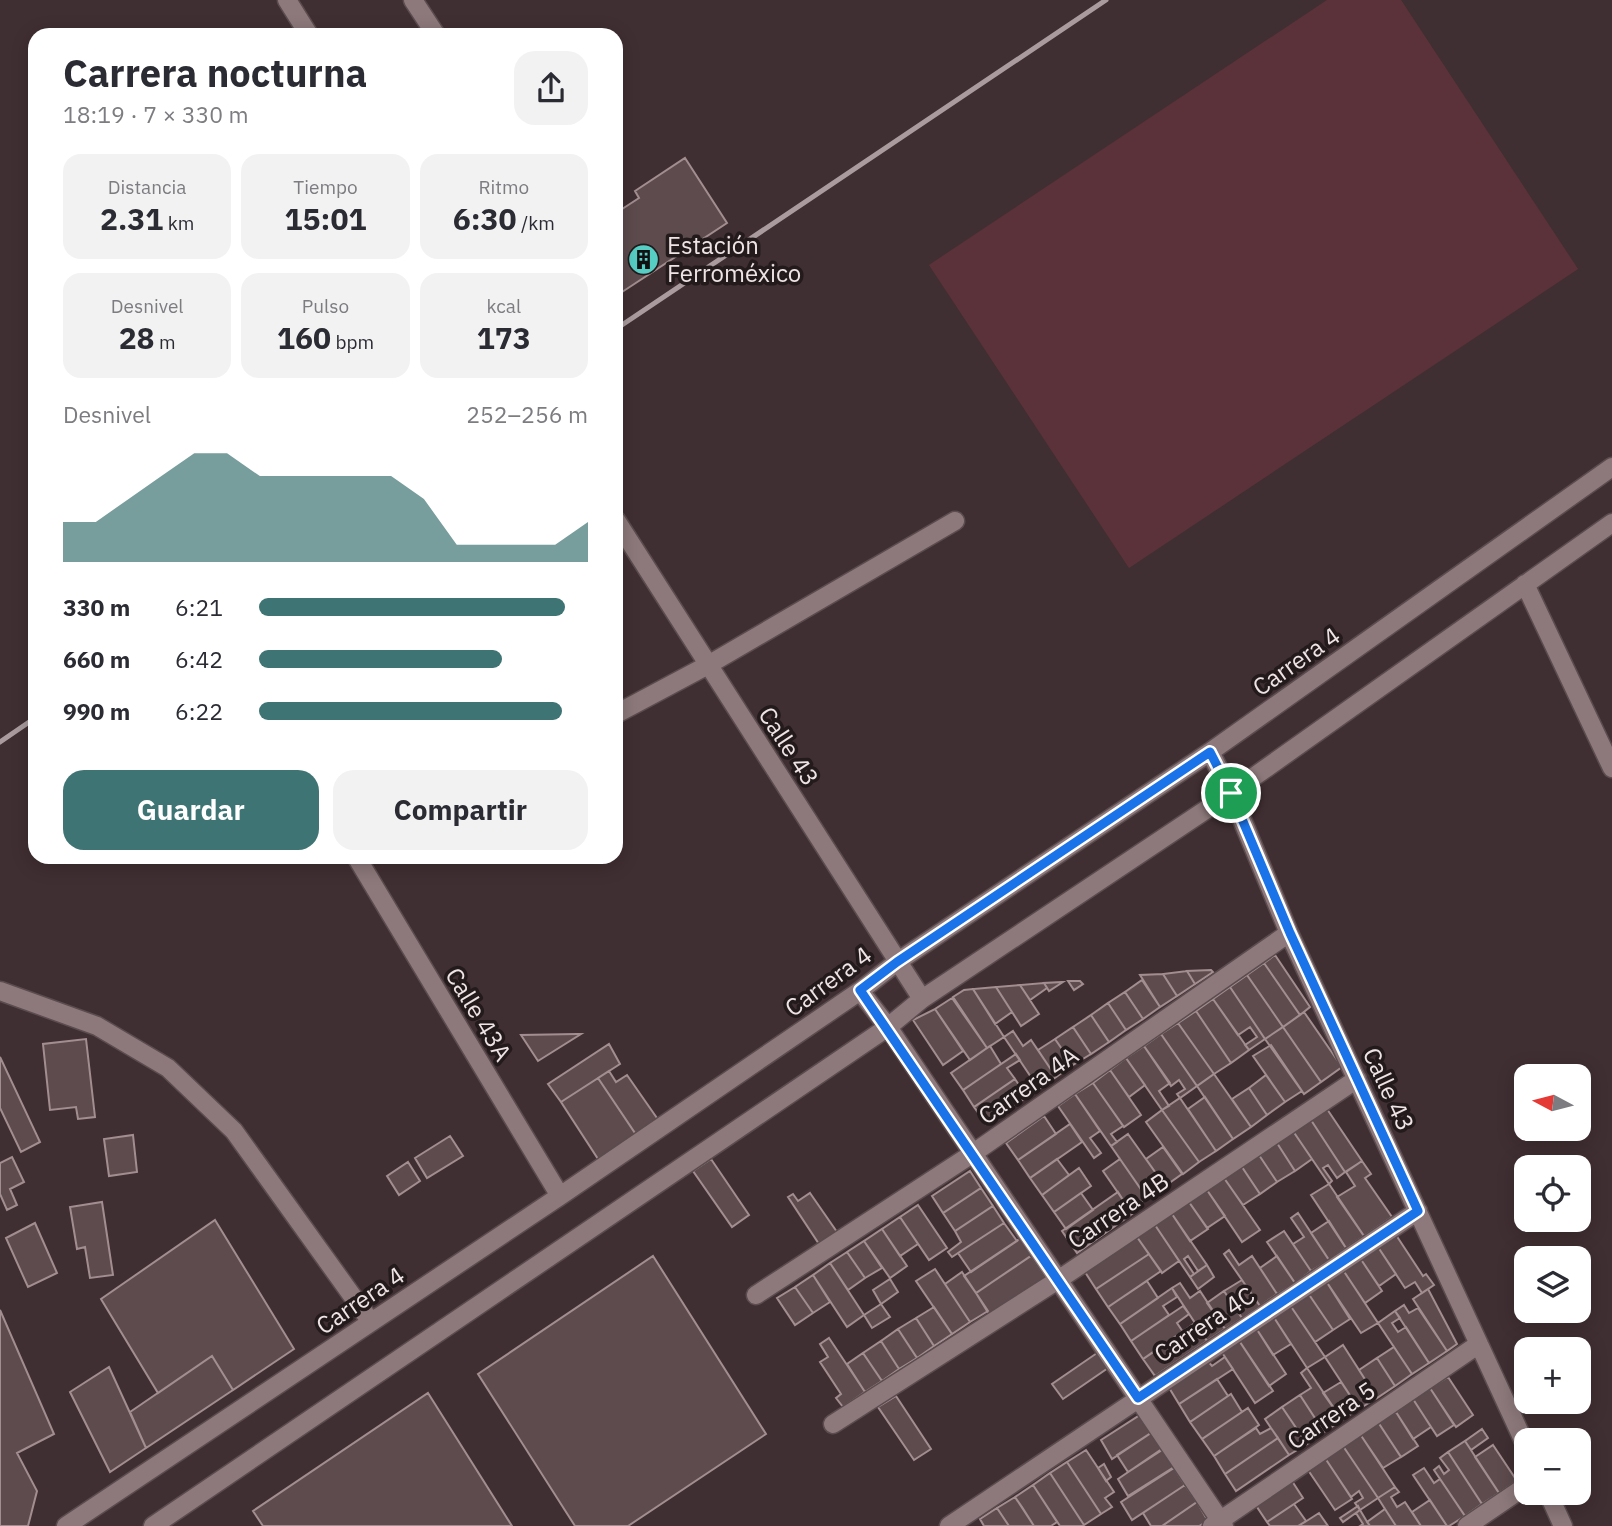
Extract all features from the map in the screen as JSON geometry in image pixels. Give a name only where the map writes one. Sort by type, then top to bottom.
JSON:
[{"type":"street","points":[[287,0],[305,28]]},
{"type":"street","points":[[413,0],[431,28]]},
{"type":"street","name":"Carrera 4","points":[[66,1526],[560,1196],[897,962],[1210,752],[1612,467]]},
{"type":"street","points":[[623,710],[708,665],[955,521]]},
{"type":"street","points":[[153,1526],[887,1027],[922,999],[1231,793],[1612,523]]},
{"type":"street","name":"Calle 43","points":[[623,531],[922,999]]},
{"type":"street","points":[[1525,584],[1612,768]]},
{"type":"street","name":"Calle 43","points":[[1210,752],[1231,793],[1290,933],[1518,1428]]},
{"type":"street","name":"Calle 43A","points":[[361,864],[560,1196]]},
{"type":"street","name":"Carrera 4A","points":[[756,1295],[972,1154],[1290,933]]},
{"type":"street","points":[[860,990],[1138,1398],[1218,1524]]},
{"type":"street","points":[[0,991],[97,1026],[168,1068],[234,1131],[371,1322]]},
{"type":"street","name":"Carrera 4B","points":[[834,1424],[1058,1280],[1357,1079]]},
{"type":"street","name":"Carrera 4C","points":[[949,1526],[1418,1211]]},
{"type":"street","name":"Carrera 5","points":[[1218,1524],[1479,1344]]},
{"type":"street","points":[[1467,1526],[1514,1494]]},
{"type":"street","points":[[1553,1505],[1563,1526]]},
{"type":"shaded area","points":[[1327,0],[1401,0],[1578,269],[1129,568],[929,265]]},
{"type":"building","name":"Estación Ferroméxico","points":[[685,158],[727,223],[623,291],[623,208],[639,198],[635,191]]},
{"type":"building","points":[[1275,955],[1310,1007],[1300,1015],[1264,963]]},
{"type":"building","points":[[1264,963],[1300,1015],[1283,1027],[1247,975]]},
{"type":"building","points":[[1187,971],[1213,972],[1195,984]]},
{"type":"building","points":[[1187,971],[1195,984],[1177,996],[1163,974]]},
{"type":"building","points":[[1163,974],[1177,996],[1160,1007],[1140,975]]},
{"type":"building","points":[[1247,975],[1283,1027],[1265,1039],[1230,987]]},
{"type":"building","points":[[1142,980],[1160,1007],[1143,1019],[1125,992]]},
{"type":"building","points":[[1068,981],[1080,981],[1083,984],[1074,990]]},
{"type":"building","points":[[1063,982],[1049,991],[1044,983]]},
{"type":"building","points":[[1044,983],[1047,988],[1030,1000],[1020,985]]},
{"type":"building","points":[[1020,985],[1039,1014],[1021,1026],[996,987]]},
{"type":"building","points":[[996,987],[1012,1012],[995,1024],[973,989]]},
{"type":"building","points":[[1230,987],[1265,1039],[1249,1050],[1245,1045],[1257,1037],[1250,1027],[1238,1035],[1213,999]]},
{"type":"building","points":[[973,989],[1004,1037],[987,1048],[953,997],[964,990]]},
{"type":"building","points":[[1125,992],[1143,1019],[1126,1030],[1108,1003]]},
{"type":"building","points":[[952,998],[987,1048],[970,1060],[935,1009]]},
{"type":"building","points":[[1213,999],[1249,1050],[1231,1063],[1196,1011]]},
{"type":"building","points":[[1108,1003],[1126,1030],[1109,1042],[1091,1015]]},
{"type":"building","points":[[935,1009],[963,1051],[943,1065],[913,1020]]},
{"type":"building","points":[[1196,1011],[1231,1063],[1214,1074],[1178,1023]]},
{"type":"building","points":[[1304,1012],[1342,1067],[1321,1082],[1283,1027]]},
{"type":"building","points":[[1091,1015],[1109,1042],[1091,1054],[1073,1027]]},
{"type":"building","points":[[1178,1023],[1214,1074],[1197,1086],[1161,1034]]},
{"type":"building","points":[[1073,1027],[1091,1054],[1073,1065],[1055,1039]]},
{"type":"building","points":[[1283,1027],[1321,1082],[1304,1094],[1265,1039]]},
{"type":"building","points":[[1013,1031],[1023,1046],[1031,1040],[1056,1077],[1039,1089],[1004,1037]]},
{"type":"building","points":[[581,1034],[538,1061],[521,1035]]},
{"type":"building","points":[[1161,1034],[1197,1086],[1180,1098],[1177,1094],[1185,1089],[1179,1080],[1171,1086],[1144,1046]]},
{"type":"building","points":[[86,1039],[95,1117],[78,1119],[76,1107],[50,1110],[43,1044]]},
{"type":"building","points":[[1055,1039],[1073,1065],[1056,1077],[1038,1050]]},
{"type":"building","points":[[609,1044],[620,1064],[561,1102],[548,1084]]},
{"type":"building","points":[[1271,1045],[1302,1091],[1285,1102],[1253,1056]]},
{"type":"building","points":[[990,1046],[1001,1064],[963,1090],[951,1073]]},
{"type":"building","points":[[1144,1046],[1170,1083],[1159,1091],[1169,1106],[1162,1110],[1126,1058]]},
{"type":"building","points":[[1016,1054],[1020,1060],[1007,1068],[1015,1079],[974,1107],[963,1090]]},
{"type":"building","points":[[0,1057],[40,1142],[21,1152],[0,1108]]},
{"type":"building","points":[[1126,1058],[1145,1085],[1129,1097],[1110,1070]]},
{"type":"building","points":[[1110,1070],[1141,1115],[1124,1127],[1093,1083]]},
{"type":"building","points":[[609,1071],[616,1082],[627,1075],[659,1121],[637,1136],[598,1078]]},
{"type":"building","points":[[1214,1074],[1251,1127],[1233,1139],[1197,1086]]},
{"type":"building","points":[[1266,1075],[1285,1102],[1267,1115],[1249,1088]]},
{"type":"building","points":[[598,1078],[637,1136],[600,1162],[561,1102]]},
{"type":"building","points":[[1015,1079],[1027,1097],[986,1124],[974,1107]]},
{"type":"building","points":[[1093,1083],[1123,1126],[1111,1134],[1117,1142],[1111,1146],[1075,1094]]},
{"type":"building","points":[[1249,1088],[1267,1115],[1251,1127],[1232,1099]]},
{"type":"building","points":[[1075,1094],[1100,1131],[1090,1138],[1101,1153],[1094,1158],[1058,1106]]},
{"type":"building","points":[[1205,1097],[1233,1139],[1216,1151],[1188,1109]]},
{"type":"building","points":[[1180,1098],[1216,1151],[1199,1162],[1162,1110]]},
{"type":"building","points":[[1327,1109],[1362,1161],[1345,1172],[1311,1120]]},
{"type":"building","points":[[1162,1110],[1199,1162],[1183,1174],[1146,1122]]},
{"type":"building","points":[[1044,1116],[1056,1134],[1018,1160],[1006,1143]]},
{"type":"building","points":[[1311,1120],[1345,1172],[1337,1178],[1328,1165],[1323,1168],[1332,1181],[1329,1184],[1293,1131]]},
{"type":"building","points":[[1070,1124],[1082,1142],[1030,1178],[1018,1160]]},
{"type":"building","points":[[1293,1131],[1312,1159],[1295,1171],[1277,1143]]},
{"type":"building","points":[[1128,1134],[1165,1186],[1147,1198],[1111,1146]]},
{"type":"building","points":[[133,1135],[137,1172],[109,1176],[104,1139]]},
{"type":"building","points":[[450,1136],[463,1156],[427,1178],[415,1158]]},
{"type":"building","points":[[1277,1143],[1295,1171],[1277,1182],[1259,1155]]},
{"type":"building","points":[[1163,1147],[1182,1174],[1165,1186],[1146,1159]]},
{"type":"building","points":[[1259,1155],[1277,1182],[1260,1194],[1242,1167]]},
{"type":"building","points":[[12,1157],[24,1182],[10,1189],[17,1205],[7,1210],[0,1194],[0,1163]]},
{"type":"building","points":[[711,1159],[749,1215],[732,1227],[693,1171]]},
{"type":"building","points":[[1057,1159],[1069,1175],[1042,1195],[1030,1178]]},
{"type":"building","points":[[1120,1159],[1147,1198],[1130,1210],[1103,1171]]},
{"type":"building","points":[[1362,1161],[1371,1174],[1365,1178],[1392,1217],[1364,1236],[1337,1197],[1355,1186],[1346,1172]]},
{"type":"building","points":[[408,1162],[420,1181],[399,1195],[387,1176]]},
{"type":"building","points":[[1242,1167],[1260,1194],[1243,1205],[1224,1178]]},
{"type":"building","points":[[1079,1168],[1091,1186],[1054,1212],[1042,1195]]},
{"type":"building","points":[[970,1171],[981,1188],[943,1213],[932,1196]]},
{"type":"building","points":[[1224,1178],[1260,1230],[1242,1242],[1207,1190]]},
{"type":"building","points":[[1329,1184],[1364,1236],[1346,1248],[1311,1195]]},
{"type":"building","points":[[981,1188],[993,1206],[955,1231],[943,1213]]},
{"type":"building","points":[[1207,1190],[1225,1216],[1207,1228],[1189,1202]]},
{"type":"building","points":[[1118,1192],[1132,1214],[1077,1253],[1062,1231]]},
{"type":"building","points":[[810,1193],[837,1232],[819,1244],[788,1197],[793,1194],[798,1201]]},
{"type":"building","points":[[1081,1193],[1093,1210],[1066,1229],[1054,1212]]},
{"type":"building","points":[[102,1202],[113,1275],[90,1278],[85,1247],[77,1249],[70,1207]]},
{"type":"building","points":[[1189,1202],[1208,1229],[1190,1241],[1172,1214]]},
{"type":"building","points":[[918,1205],[947,1248],[929,1260],[900,1217]]},
{"type":"building","points":[[993,1206],[1004,1223],[952,1257],[948,1252],[961,1242],[955,1231]]},
{"type":"building","points":[[1298,1213],[1329,1260],[1311,1271],[1293,1244],[1304,1237],[1291,1218]]},
{"type":"building","points":[[1172,1214],[1207,1265],[1198,1271],[1188,1256],[1184,1259],[1194,1274],[1190,1277],[1155,1225]]},
{"type":"building","points":[[900,1217],[918,1244],[900,1256],[882,1229]]},
{"type":"building","points":[[215,1220],[294,1349],[233,1390],[212,1356],[158,1393],[101,1299]]},
{"type":"building","points":[[1329,1221],[1346,1248],[1329,1260],[1311,1233]]},
{"type":"building","points":[[35,1223],[57,1273],[28,1287],[6,1238]]},
{"type":"building","points":[[1004,1223],[1017,1241],[971,1272],[958,1253]]},
{"type":"building","points":[[1155,1225],[1179,1261],[1162,1273],[1137,1237]]},
{"type":"building","points":[[882,1229],[907,1266],[890,1278],[864,1241]]},
{"type":"building","points":[[1284,1231],[1311,1271],[1295,1283],[1267,1242]]},
{"type":"building","points":[[1396,1235],[1423,1276],[1426,1274],[1434,1285],[1422,1293],[1415,1282],[1405,1288],[1378,1247]]},
{"type":"building","points":[[1137,1237],[1149,1254],[1096,1289],[1085,1272]]},
{"type":"building","points":[[1021,1238],[1032,1255],[976,1293],[964,1276]]},
{"type":"building","points":[[864,1241],[882,1268],[865,1278],[847,1252]]},
{"type":"building","points":[[1378,1247],[1396,1274],[1379,1286],[1360,1258]]},
{"type":"building","points":[[1229,1250],[1239,1265],[1252,1256],[1277,1294],[1260,1306],[1224,1254]]},
{"type":"building","points":[[847,1252],[865,1278],[848,1290],[830,1263]]},
{"type":"building","points":[[1149,1254],[1161,1271],[1108,1307],[1096,1289]]},
{"type":"building","points":[[653,1256],[766,1434],[628,1526],[575,1526],[478,1374]]},
{"type":"building","points":[[1031,1256],[1046,1278],[989,1314],[976,1293]]},
{"type":"building","points":[[1277,1256],[1295,1283],[1277,1294],[1260,1268]]},
{"type":"building","points":[[1360,1258],[1382,1291],[1365,1303],[1343,1270]]},
{"type":"building","points":[[830,1263],[864,1315],[847,1327],[813,1275]]},
{"type":"building","points":[[1207,1265],[1214,1277],[1198,1289],[1190,1277]]},
{"type":"building","points":[[935,1269],[970,1322],[952,1334],[916,1281]]},
{"type":"building","points":[[1343,1270],[1378,1323],[1361,1333],[1326,1281]]},
{"type":"building","points":[[962,1272],[988,1311],[970,1322],[945,1284]]},
{"type":"building","points":[[813,1275],[830,1302],[813,1313],[795,1287]]},
{"type":"building","points":[[890,1279],[898,1292],[881,1304],[873,1290]]},
{"type":"building","points":[[1242,1280],[1260,1306],[1242,1318],[1224,1291]]},
{"type":"building","points":[[1147,1281],[1158,1298],[1120,1324],[1108,1307]]},
{"type":"building","points":[[1326,1281],[1350,1319],[1333,1330],[1308,1293]]},
{"type":"building","points":[[1180,1283],[1190,1298],[1200,1291],[1225,1329],[1207,1341],[1172,1288]]},
{"type":"building","points":[[795,1287],[813,1313],[795,1325],[777,1298]]},
{"type":"building","points":[[1172,1288],[1177,1297],[1163,1306],[1169,1315],[1131,1341],[1120,1324]]},
{"type":"building","points":[[1428,1289],[1457,1344],[1447,1351],[1413,1299]]},
{"type":"building","points":[[1224,1291],[1242,1318],[1225,1329],[1207,1303]]},
{"type":"building","points":[[1308,1293],[1333,1330],[1315,1342],[1290,1305]]},
{"type":"building","points":[[881,1304],[890,1317],[872,1328],[864,1315]]},
{"type":"building","points":[[1290,1305],[1325,1357],[1307,1368],[1273,1316]]},
{"type":"building","points":[[1404,1305],[1409,1313],[1418,1308],[1447,1351],[1429,1363],[1395,1311]]},
{"type":"building","points":[[1183,1306],[1189,1314],[1177,1323],[1183,1332],[1143,1359],[1131,1341]]},
{"type":"building","points":[[934,1307],[952,1334],[934,1346],[916,1318]]},
{"type":"building","points":[[0,1310],[54,1434],[17,1453],[37,1491],[28,1526],[0,1526]]},
{"type":"building","points":[[1395,1311],[1400,1318],[1392,1323],[1398,1332],[1406,1327],[1429,1363],[1412,1374],[1378,1323]]},
{"type":"building","points":[[1273,1316],[1291,1344],[1273,1355],[1256,1328]]},
{"type":"building","points":[[916,1318],[934,1346],[917,1358],[898,1329]]},
{"type":"building","points":[[1195,1323],[1207,1341],[1155,1376],[1143,1359]]},
{"type":"building","points":[[1256,1328],[1286,1374],[1269,1386],[1238,1339]]},
{"type":"building","points":[[898,1329],[917,1358],[899,1369],[881,1341]]},
{"type":"building","points":[[829,1338],[865,1392],[843,1407],[836,1398],[841,1394],[820,1362],[828,1357],[820,1344]]},
{"type":"building","points":[[1238,1339],[1273,1391],[1255,1403],[1221,1351]]},
{"type":"building","points":[[881,1341],[899,1369],[882,1381],[863,1353]]},
{"type":"building","points":[[1343,1345],[1377,1398],[1359,1409],[1325,1357]]},
{"type":"building","points":[[1394,1347],[1412,1374],[1395,1386],[1377,1358]]},
{"type":"building","points":[[863,1353],[882,1381],[865,1392],[847,1364]]},
{"type":"building","points":[[1097,1353],[1108,1368],[1063,1399],[1052,1384]]},
{"type":"building","points":[[212,1356],[233,1390],[146,1448],[130,1412]]},
{"type":"building","points":[[1225,1357],[1233,1369],[1179,1404],[1168,1386],[1207,1360],[1212,1366]]},
{"type":"building","points":[[1377,1358],[1395,1386],[1377,1398],[1359,1370]]},
{"type":"building","points":[[109,1367],[146,1448],[110,1472],[70,1392]]},
{"type":"building","points":[[1307,1368],[1342,1420],[1324,1432],[1300,1395],[1311,1388],[1301,1373]]},
{"type":"building","points":[[1448,1377],[1473,1415],[1456,1427],[1430,1388]]},
{"type":"building","points":[[1217,1379],[1228,1396],[1190,1422],[1179,1404]]},
{"type":"building","points":[[1341,1382],[1359,1409],[1342,1420],[1323,1393]]},
{"type":"building","points":[[1430,1388],[1454,1425],[1437,1436],[1413,1399]]},
{"type":"building","points":[[428,1393],[512,1526],[263,1526],[253,1511]]},
{"type":"building","points":[[1231,1394],[1242,1412],[1202,1439],[1190,1422]]},
{"type":"building","points":[[1300,1395],[1324,1432],[1307,1444],[1282,1407]]},
{"type":"building","points":[[896,1396],[931,1449],[914,1460],[878,1407]]},
{"type":"building","points":[[1413,1399],[1431,1427],[1413,1439],[1396,1412]]},
{"type":"building","points":[[1282,1407],[1307,1444],[1289,1455],[1265,1419]]},
{"type":"building","points":[[1248,1408],[1259,1425],[1214,1456],[1202,1439]]},
{"type":"building","points":[[1396,1412],[1418,1446],[1401,1457],[1378,1422]]},
{"type":"building","points":[[1140,1415],[1151,1433],[1112,1459],[1101,1440]]},
{"type":"building","points":[[1378,1422],[1401,1457],[1383,1468],[1360,1434]]},
{"type":"building","points":[[1256,1428],[1260,1434],[1271,1428],[1278,1438],[1225,1474],[1214,1456]]},
{"type":"building","points":[[1482,1429],[1488,1438],[1471,1450],[1465,1441]]},
{"type":"building","points":[[1151,1433],[1162,1450],[1128,1472],[1117,1455]]},
{"type":"building","points":[[1360,1434],[1395,1487],[1378,1498],[1343,1446]]},
{"type":"building","points":[[1278,1438],[1289,1455],[1236,1491],[1225,1474]]},
{"type":"building","points":[[1465,1441],[1499,1493],[1482,1504],[1448,1452]]},
{"type":"building","points":[[1493,1445],[1514,1476],[1514,1483],[1499,1493],[1475,1457]]},
{"type":"building","points":[[1343,1446],[1378,1498],[1360,1510],[1355,1503],[1363,1498],[1359,1491],[1351,1497],[1325,1458]]},
{"type":"building","points":[[1162,1449],[1174,1467],[1128,1496],[1118,1479]]},
{"type":"building","points":[[1086,1450],[1114,1492],[1105,1498],[1112,1507],[1101,1514],[1067,1462]]},
{"type":"building","points":[[1448,1452],[1482,1504],[1465,1516],[1434,1470],[1439,1466],[1444,1474],[1449,1470],[1440,1458]]},
{"type":"building","points":[[1325,1458],[1352,1499],[1335,1510],[1308,1470]]},
{"type":"building","points":[[1067,1462],[1101,1514],[1084,1525],[1050,1473]]},
{"type":"building","points":[[1104,1464],[1111,1477],[1106,1481],[1098,1468]]},
{"type":"building","points":[[1174,1468],[1185,1485],[1132,1520],[1121,1502]]},
{"type":"building","points":[[1424,1468],[1434,1483],[1440,1479],[1465,1516],[1449,1526],[1413,1475]]},
{"type":"building","points":[[1050,1473],[1083,1526],[1060,1526],[1033,1485]]},
{"type":"building","points":[[1292,1481],[1303,1498],[1267,1522],[1255,1504]]},
{"type":"building","points":[[1033,1485],[1057,1522],[1051,1526],[1034,1526],[1015,1497]]},
{"type":"building","points":[[1185,1485],[1197,1502],[1162,1526],[1151,1526],[1143,1513]]},
{"type":"building","points":[[1395,1487],[1399,1492],[1391,1497],[1397,1507],[1405,1502],[1421,1526],[1396,1526],[1378,1498]]},
{"type":"building","points":[[1015,1497],[1034,1526],[1009,1526],[997,1508]]},
{"type":"building","points":[[1430,1500],[1447,1526],[1421,1526],[1412,1512]]},
{"type":"building","points":[[1197,1502],[1208,1521],[1199,1526],[1162,1526]]},
{"type":"building","points":[[1294,1504],[1306,1521],[1298,1526],[1270,1526],[1267,1522]]},
{"type":"building","points":[[1358,1506],[1360,1510],[1343,1522],[1340,1518]]},
{"type":"building","points":[[997,1508],[1009,1526],[984,1526],[980,1519]]},
{"type":"building","points":[[1385,1509],[1396,1526],[1370,1526],[1367,1522]]},
{"type":"building","points":[[1360,1510],[1370,1526],[1360,1526],[1363,1524],[1356,1513]]},
{"type":"building","points":[[1319,1513],[1328,1526],[1298,1526],[1305,1522]]},
{"type":"railway","points":[[623,324],[1106,0]]},
{"type":"railway","points":[[0,742],[28,723]]},
{"type":"place","name":"Estación Ferroméxico","points":[[644,259]]},
{"type":"route","points":[[1210,752],[1231,793],[1290,933],[1418,1211],[1138,1398],[860,990],[897,962],[1210,752]]}]
